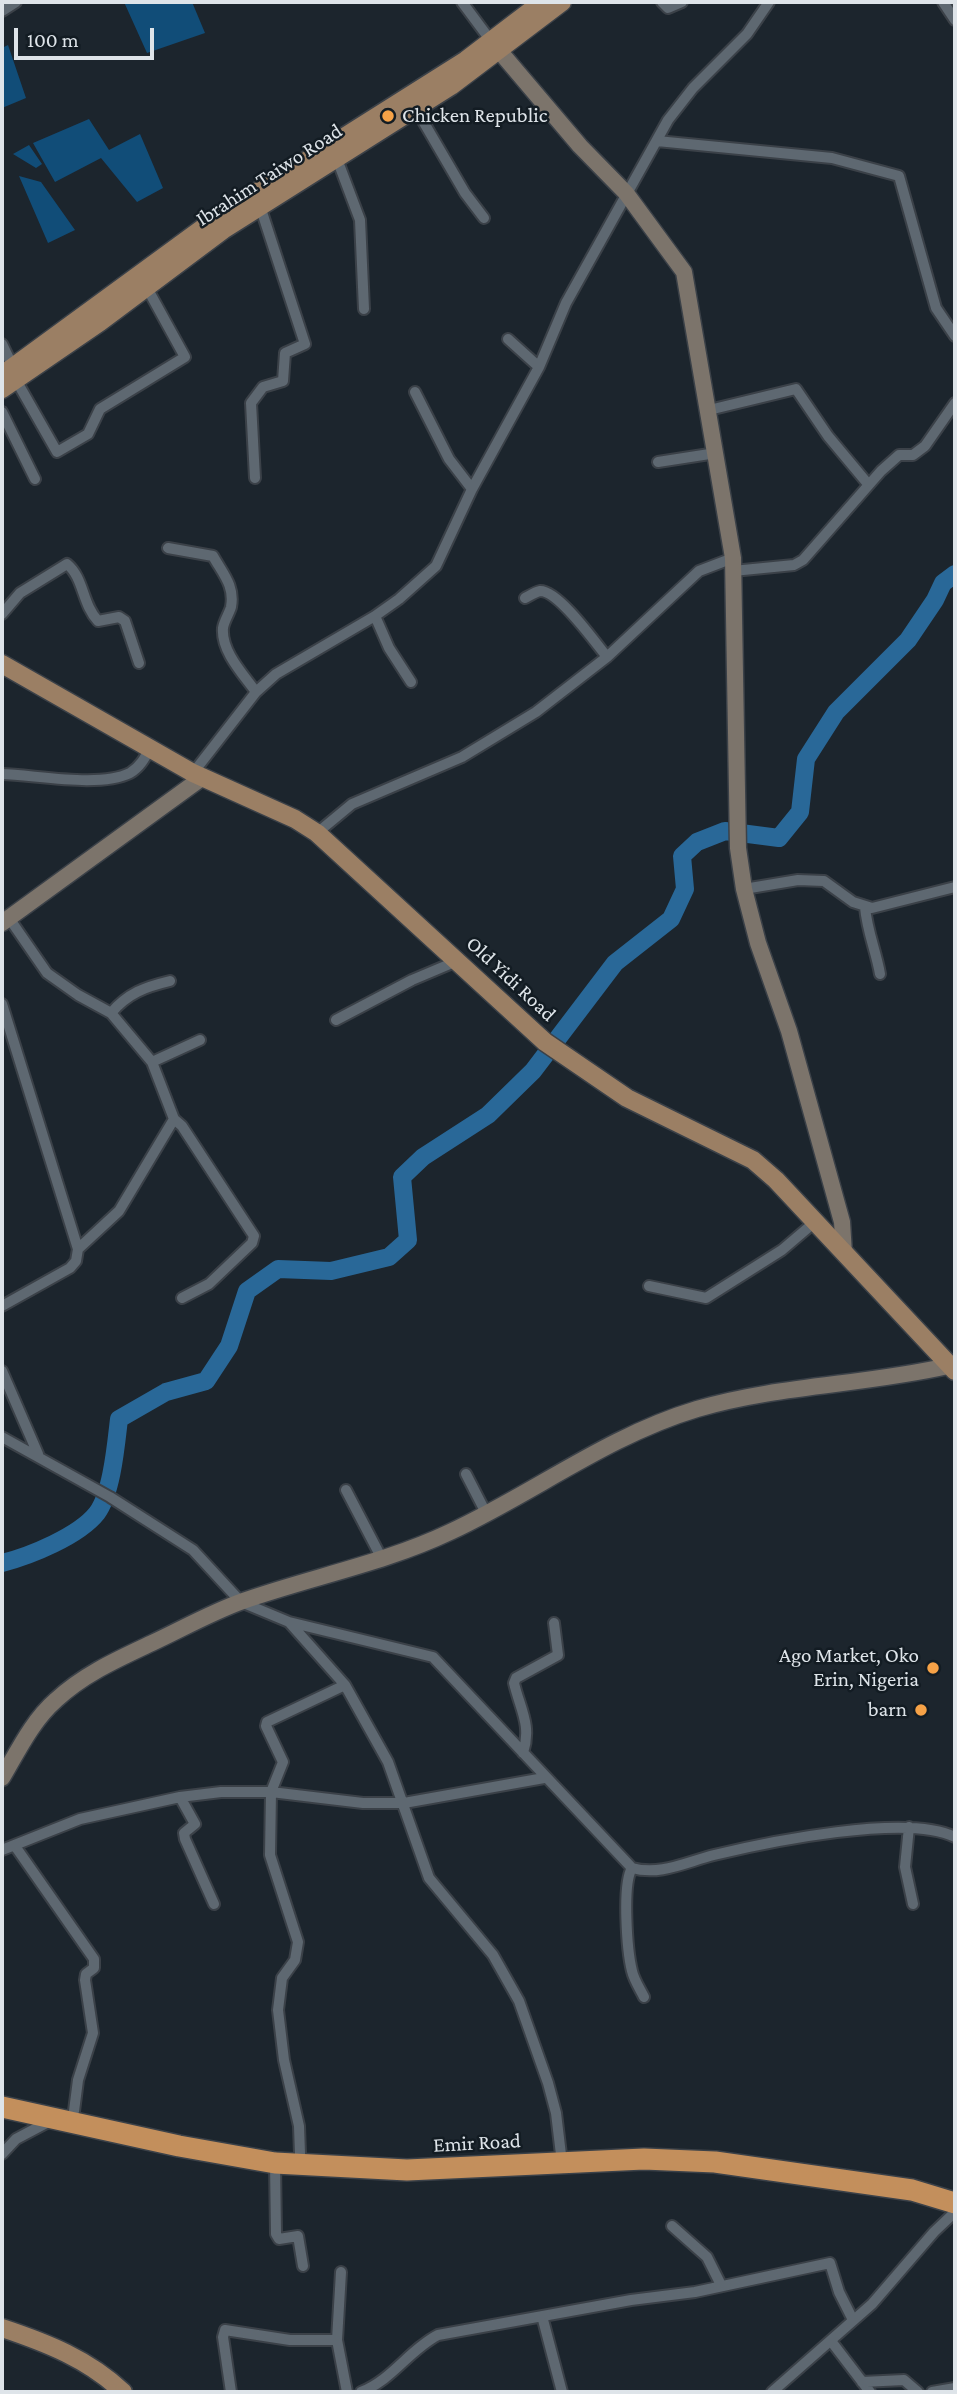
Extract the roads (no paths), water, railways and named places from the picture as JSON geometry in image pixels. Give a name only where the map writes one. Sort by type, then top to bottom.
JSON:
[{"type":"highway","name":"Emir Road","points":[[2,2097],[179,2146],[275,2163],[407,2170],[562,2159],[641,2150],[698,2151],[913,2183],[955,2194]]},
{"type":"highway","name":"Emir Road","points":[[2,2107],[65,2115],[216,2143],[300,2154],[439,2159],[644,2159],[743,2164],[912,2190],[955,2203]]},
{"type":"main road","name":"Ibrahim Taiwo Road","points":[[8,378],[260,206],[416,109],[495,46],[542,2]]},
{"type":"main road","name":"Ibrahim Taiwo Road","points":[[8,378],[222,214],[562,2]]},
{"type":"main road","name":"Old Yidi Road","points":[[2,664],[198,775],[295,819],[317,833],[551,1046],[627,1098],[753,1160],[816,1221],[953,1367]]},
{"type":"main road","points":[[2,2328],[67,2353],[90,2365],[123,2392]]},
{"type":"main road","points":[[2,2338],[64,2360],[111,2392]]},
{"type":"street","points":[[2,11],[16,2]]},
{"type":"street","points":[[462,2],[495,46],[580,146],[626,193],[684,272],[733,565],[738,848],[744,889],[758,943],[789,1031],[842,1222],[844,1253]]},
{"type":"street","points":[[662,2],[668,8],[682,2]]},
{"type":"street","points":[[182,1298],[209,1284],[252,1243],[254,1236],[182,1126],[173,1119],[152,1062],[111,1013],[78,995],[47,973],[5,921],[198,775],[256,692],[276,674],[375,616],[400,599],[436,566],[472,489],[540,367],[566,303],[626,193],[681,103],[747,34],[769,2]]},
{"type":"street","points":[[943,2],[955,20]]},
{"type":"street","points":[[416,109],[458,183],[484,218]]},
{"type":"street","points":[[657,141],[832,158],[899,176],[936,309],[955,337]]},
{"type":"street","points":[[337,159],[360,220],[364,309]]},
{"type":"street","points":[[255,478],[251,403],[263,387],[283,380],[285,353],[304,344],[260,206]]},
{"type":"street","points":[[2,344],[8,378],[57,452],[88,434],[100,409],[186,357],[146,286]]},
{"type":"street","points":[[509,338],[540,367]]},
{"type":"street","points":[[709,410],[796,389],[828,436],[867,484]]},
{"type":"street","points":[[415,392],[449,459],[472,489]]},
{"type":"street","points":[[317,833],[352,804],[462,757],[536,712],[607,657],[699,571],[733,565],[794,565],[803,560],[867,484],[899,455],[913,454],[925,446],[955,403]]},
{"type":"street","points":[[2,412],[35,479]]},
{"type":"street","points":[[658,462],[716,453]]},
{"type":"street","points":[[168,548],[213,556],[233,589],[230,610],[223,627],[225,641],[231,657],[256,692]]},
{"type":"street","points":[[2,614],[20,593],[67,564],[74,569],[88,611],[98,621],[119,617],[125,621],[139,663]]},
{"type":"street","points":[[525,598],[538,591],[548,593],[583,626],[607,657]]},
{"type":"street","points":[[375,616],[389,648],[411,682]]},
{"type":"street","points":[[2,774],[88,779],[122,775],[142,764],[150,748]]},
{"type":"street","points":[[744,889],[798,880],[824,881],[865,907],[955,888]]},
{"type":"street","points":[[865,907],[867,931],[876,952],[880,974]]},
{"type":"street","points":[[336,1020],[412,980],[457,961]]},
{"type":"street","points":[[111,1013],[131,994],[170,981]]},
{"type":"street","points":[[2,1004],[78,1250],[76,1261],[70,1268],[2,1306]]},
{"type":"street","points":[[152,1062],[200,1040]]},
{"type":"street","points":[[78,1250],[119,1211],[173,1119]]},
{"type":"street","points":[[649,1286],[706,1298],[782,1250],[816,1221]]},
{"type":"street","points":[[2,1778],[31,1728],[55,1701],[81,1680],[111,1662],[241,1602],[440,1536],[602,1448],[695,1410],[749,1395],[953,1367]]},
{"type":"street","points":[[2,1371],[38,1454]]},
{"type":"street","points":[[2,1437],[38,1454],[192,1550],[241,1602],[289,1622],[433,1657],[544,1778],[632,1868],[647,1872],[669,1868],[779,1839],[909,1827],[939,1829],[955,1837]]},
{"type":"street","points":[[466,1474],[486,1513]]},
{"type":"street","points":[[346,1490],[381,1557]]},
{"type":"street","points":[[289,1622],[345,1685],[375,1733],[404,1803],[429,1878],[493,1955],[519,2001],[548,2083],[562,2159]]},
{"type":"street","points":[[523,1753],[528,1739],[527,1726],[514,1683],[516,1678],[558,1655],[554,1623]]},
{"type":"street","points":[[300,2154],[299,2126],[284,2060],[278,2010],[282,1978],[295,1960],[298,1942],[271,1855],[271,1791],[283,1762],[266,1729],[267,1722],[345,1685]]},
{"type":"street","points":[[2,1850],[80,1819],[180,1797],[221,1792],[271,1791],[363,1803],[404,1803],[544,1778]]},
{"type":"street","points":[[180,1797],[195,1824],[184,1833],[185,1839],[214,1904]]},
{"type":"street","points":[[909,1827],[905,1867],[913,1904]]},
{"type":"street","points":[[2,2154],[16,2140],[65,2115],[93,2033],[85,1980],[86,1974],[94,1968],[94,1959],[15,1846]]},
{"type":"street","points":[[632,1868],[625,1884],[627,1934],[632,1971],[644,1997]]},
{"type":"street","points":[[275,2163],[274,2228],[279,2239],[299,2236],[303,2266]]},
{"type":"street","points":[[772,2392],[872,2304],[934,2232],[955,2212]]},
{"type":"street","points":[[672,2226],[707,2258],[721,2285]]},
{"type":"street","points":[[368,2391],[438,2335],[830,2263],[839,2292],[853,2320]]},
{"type":"street","points":[[341,2272],[337,2340],[346,2392]]},
{"type":"street","points":[[542,2316],[562,2392]]},
{"type":"street","points":[[232,2392],[223,2337],[225,2329],[272,2338],[337,2340]]},
{"type":"street","points":[[831,2342],[870,2392]]},
{"type":"street","points":[[862,2382],[904,2381],[919,2392]]},
{"type":"street","points":[[932,2392],[955,2388]]},
{"type":"waterway","points":[[2,1563],[40,1550],[66,1537],[97,1513],[110,1481],[119,1419],[166,1392],[206,1381],[229,1346],[247,1291],[278,1269],[331,1271],[389,1257],[408,1240],[402,1177],[423,1157],[488,1115],[533,1071],[615,963],[671,919],[685,889],[682,856],[697,842],[725,831],[779,838],[800,812],[806,759],[836,712],[908,640],[943,583],[955,574]]},
{"type":"place","name":"Chicken Republic","points":[[388,116]]},
{"type":"place","name":"Ago Market, Oko Erin, Nigeria","points":[[933,1668]]},
{"type":"place","name":"barn","points":[[921,1710]]}]
